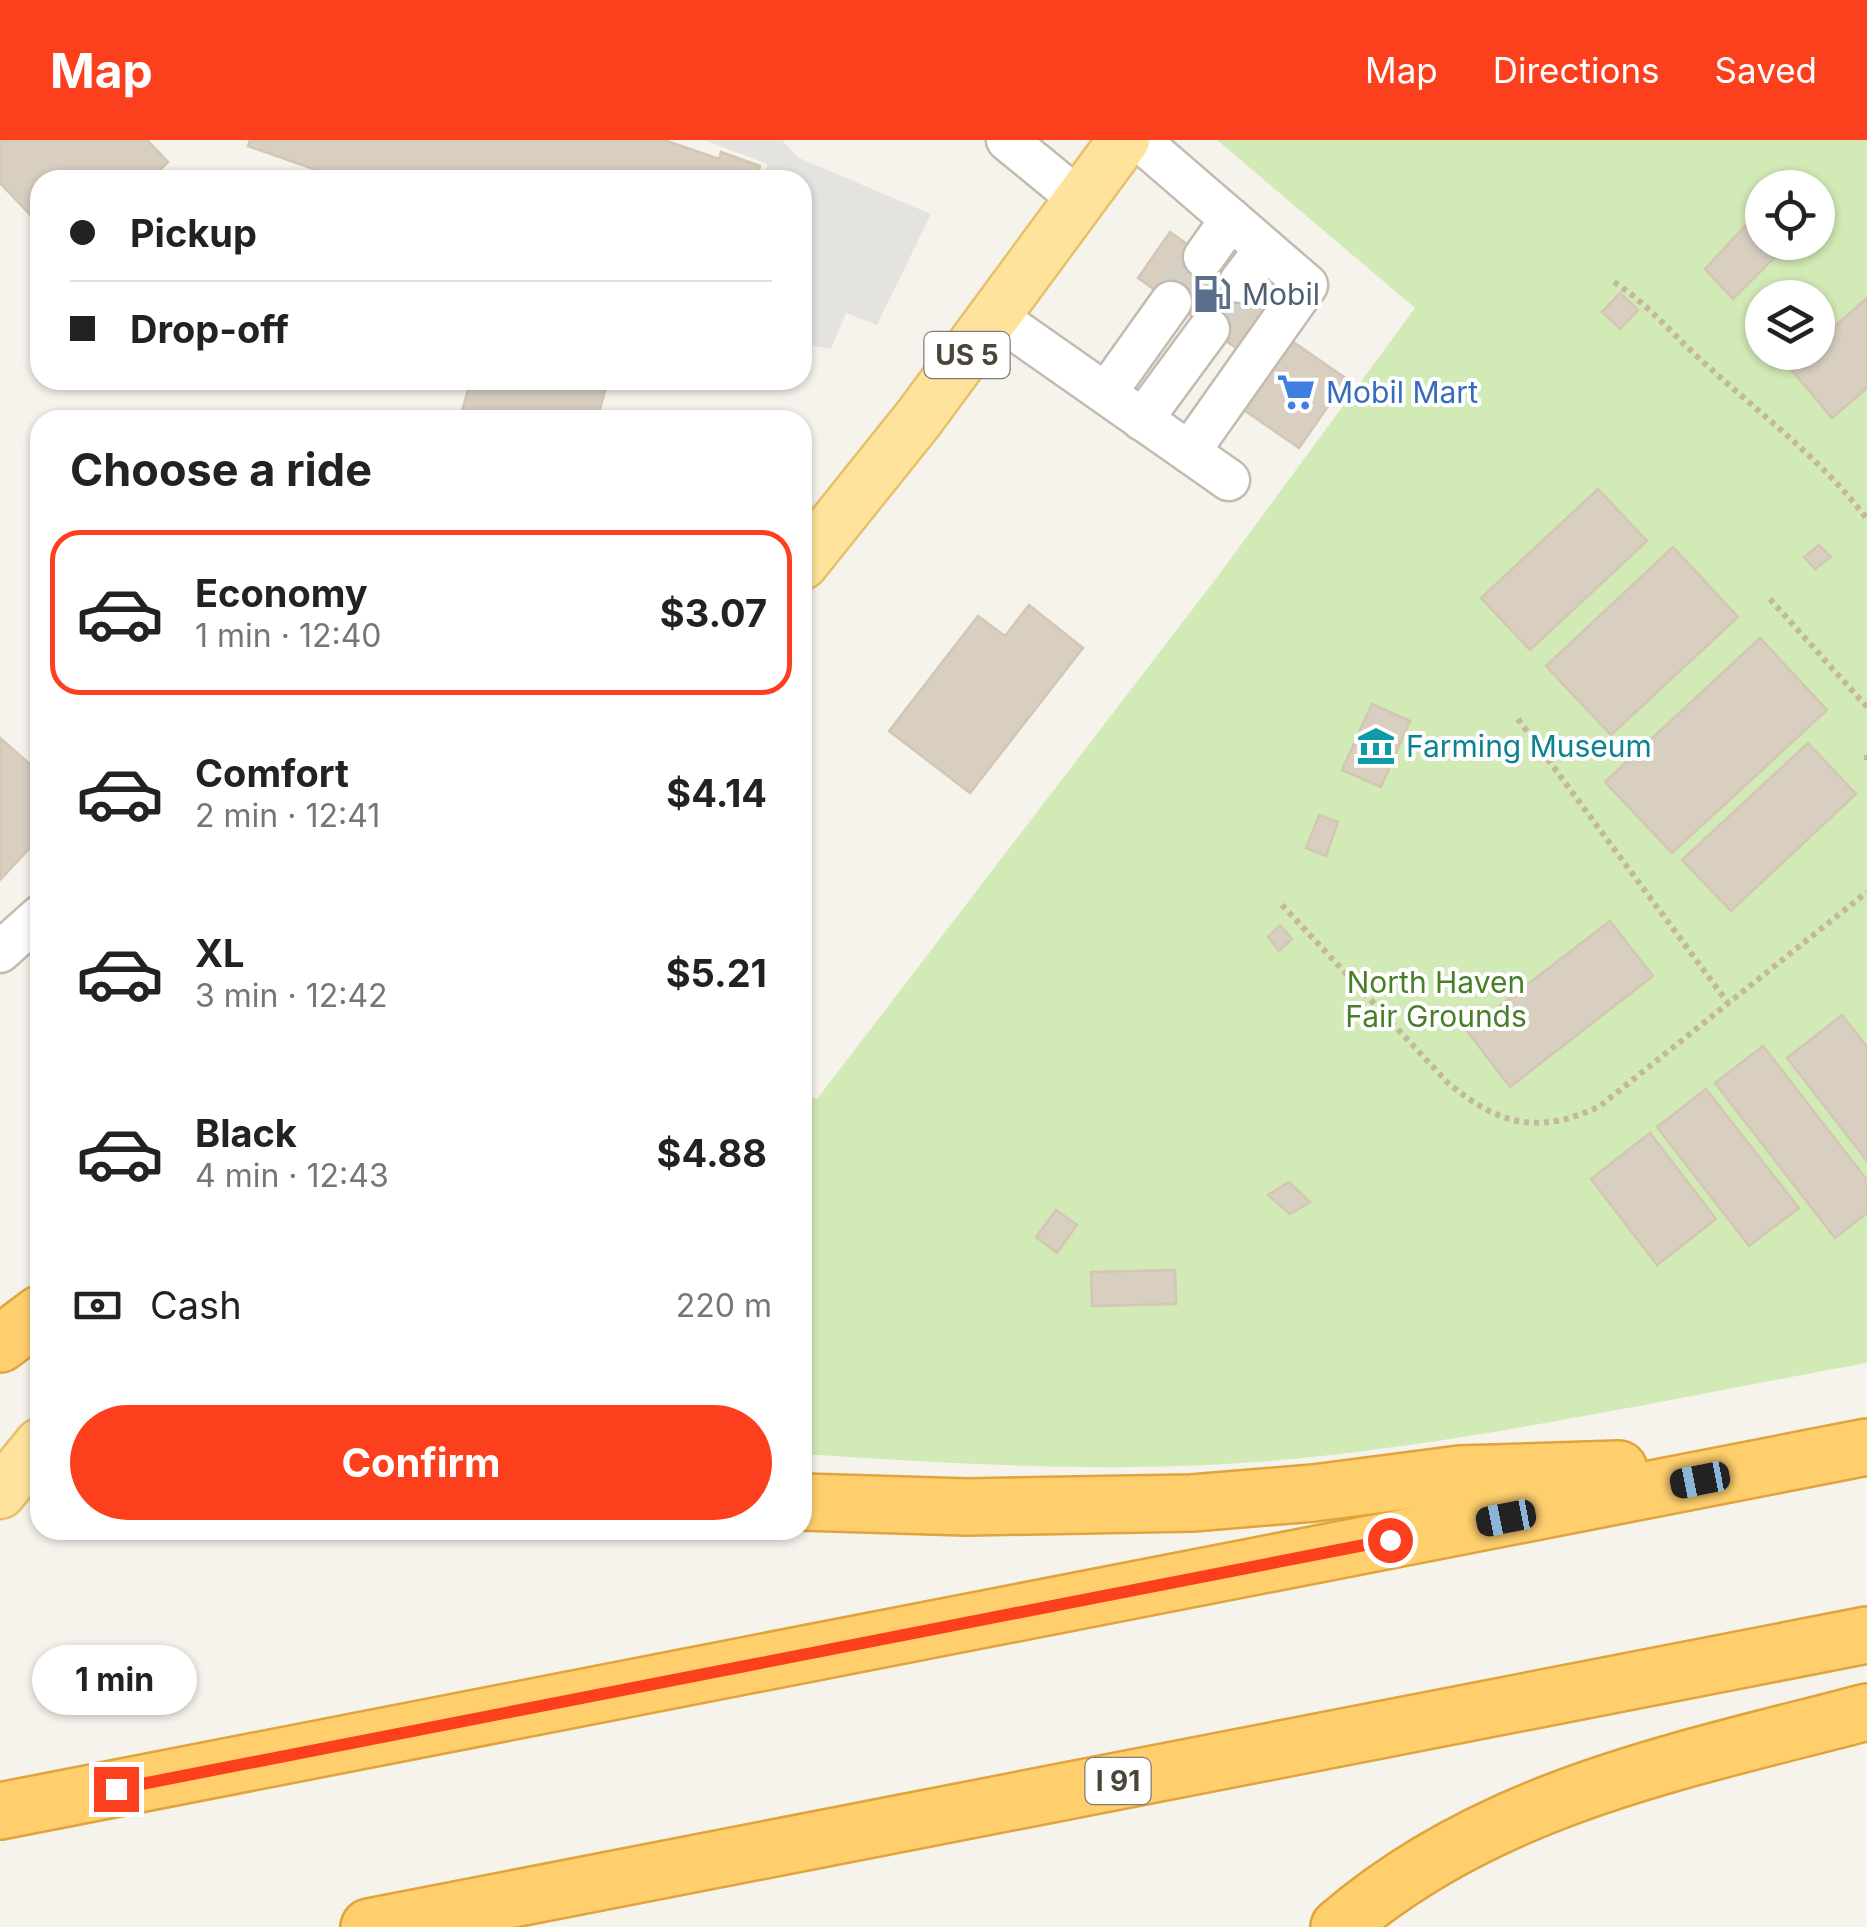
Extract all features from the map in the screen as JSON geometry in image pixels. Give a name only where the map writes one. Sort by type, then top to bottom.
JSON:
[{"type":"highway","points":[[0,1344],[30,1322]]},
{"type":"highway","points":[[0,1812],[1867,1447]]},
{"type":"highway","points":[[812,1502],[967,1507],[1192,1502],[1314,1493],[1460,1474],[1777,1465]]},
{"type":"highway","name":"I 91","points":[[369,1927],[1867,1635]]},
{"type":"highway","points":[[1339,1927],[1437,1856],[1526,1810],[1610,1781],[1867,1712]]},
{"type":"main road","name":"US 5","points":[[812,551],[995,316],[1124,140]]},
{"type":"main road","points":[[0,1493],[30,1456]]},
{"type":"lane","points":[[1006,140],[1080,200]]},
{"type":"lane","points":[[1139,140],[1307,285],[1189,452]]},
{"type":"lane","points":[[1204,257],[1231,219]]},
{"type":"lane","points":[[1240,282],[1264,249]]},
{"type":"lane","points":[[1106,393],[1171,302]]},
{"type":"lane","points":[[995,316],[1229,480]]},
{"type":"lane","points":[[1142,420],[1209,329]]},
{"type":"lane","points":[[0,952],[30,925]]},
{"type":"path","points":[[1614,282],[1649,305],[1696,356],[1837,480],[1867,519]]},
{"type":"path","points":[[1770,599],[1867,707]]},
{"type":"path","points":[[1518,719],[1728,1004]]},
{"type":"path","points":[[1867,755],[1867,764]]},
{"type":"path","points":[[1282,905],[1448,1083],[1474,1104],[1518,1122],[1564,1123],[1600,1106],[1867,892]]},
{"type":"green space","name":"North Haven Fair Grounds","points":[[1217,140],[1867,140],[1867,1363],[1495,1432],[1270,1461],[1095,1467],[812,1455],[812,1097],[817,1099],[1218,576],[1415,308]]},
{"type":"shaded area","points":[[704,140],[782,140],[799,158],[931,214],[877,325],[846,313],[831,349],[812,346],[812,170],[766,170],[767,164]]},
{"type":"building","points":[[0,140],[147,140],[168,162],[160,170],[30,170],[30,214],[0,183]]},
{"type":"building","points":[[250,140],[664,140],[719,159],[721,152],[760,166],[759,170],[316,170],[248,146]]},
{"type":"building","points":[[1745,226],[1745,260],[1772,260],[1752,280],[1745,280],[1745,287],[1733,299],[1705,269]]},
{"type":"building","points":[[1170,232],[1282,312],[1250,358],[1138,278]]},
{"type":"building","points":[[1620,293],[1638,310],[1620,329],[1602,312]]},
{"type":"building","points":[[1867,298],[1867,388],[1832,418],[1791,370],[1835,370],[1835,326]]},
{"type":"building","points":[[1289,339],[1347,379],[1299,448],[1241,408]]},
{"type":"building","points":[[468,390],[605,390],[600,410],[462,410]]},
{"type":"building","points":[[1598,489],[1647,541],[1530,650],[1481,598]]},
{"type":"building","points":[[1819,545],[1831,557],[1815,569],[1804,557]]},
{"type":"building","points":[[1673,547],[1738,617],[1611,735],[1546,666]]},
{"type":"building","points":[[1029,605],[1083,648],[970,793],[889,731],[978,616],[1005,636]]},
{"type":"building","points":[[1760,638],[1827,710],[1672,853],[1605,782]]},
{"type":"building","name":"Farming Museum","points":[[1372,704],[1410,721],[1381,787],[1342,770]]},
{"type":"building","points":[[0,738],[30,764],[30,848],[0,880]]},
{"type":"building","points":[[1808,743],[1856,794],[1731,911],[1682,860]]},
{"type":"building","points":[[1319,815],[1338,822],[1326,856],[1306,848]]},
{"type":"building","points":[[1610,921],[1653,976],[1510,1087],[1467,1031]]},
{"type":"building","points":[[1280,925],[1292,939],[1279,951],[1268,937]]},
{"type":"building","points":[[1842,1015],[1867,1047],[1867,1161],[1787,1058]]},
{"type":"building","points":[[1763,1046],[1867,1180],[1867,1213],[1835,1238],[1715,1083]]},
{"type":"building","points":[[1706,1089],[1799,1208],[1749,1246],[1657,1127]]},
{"type":"building","points":[[1650,1133],[1716,1219],[1657,1265],[1591,1179]]},
{"type":"building","points":[[1289,1182],[1310,1202],[1290,1214],[1268,1195]]},
{"type":"building","points":[[1056,1210],[1077,1225],[1057,1253],[1036,1237]]},
{"type":"building","points":[[1175,1270],[1176,1304],[1092,1306],[1091,1272]]},
{"type":"tunnel","points":[[1171,302],[1204,257]]},
{"type":"tunnel","points":[[1209,329],[1240,282]]},
{"type":"place","name":"Mobil","points":[[1212,294]]},
{"type":"place","name":"Mobil Mart","points":[[1296,392]]},
{"type":"place","name":"Farming Museum","points":[[1376,746]]},
{"type":"route","points":[[116,1789],[1390,1540]]}]
